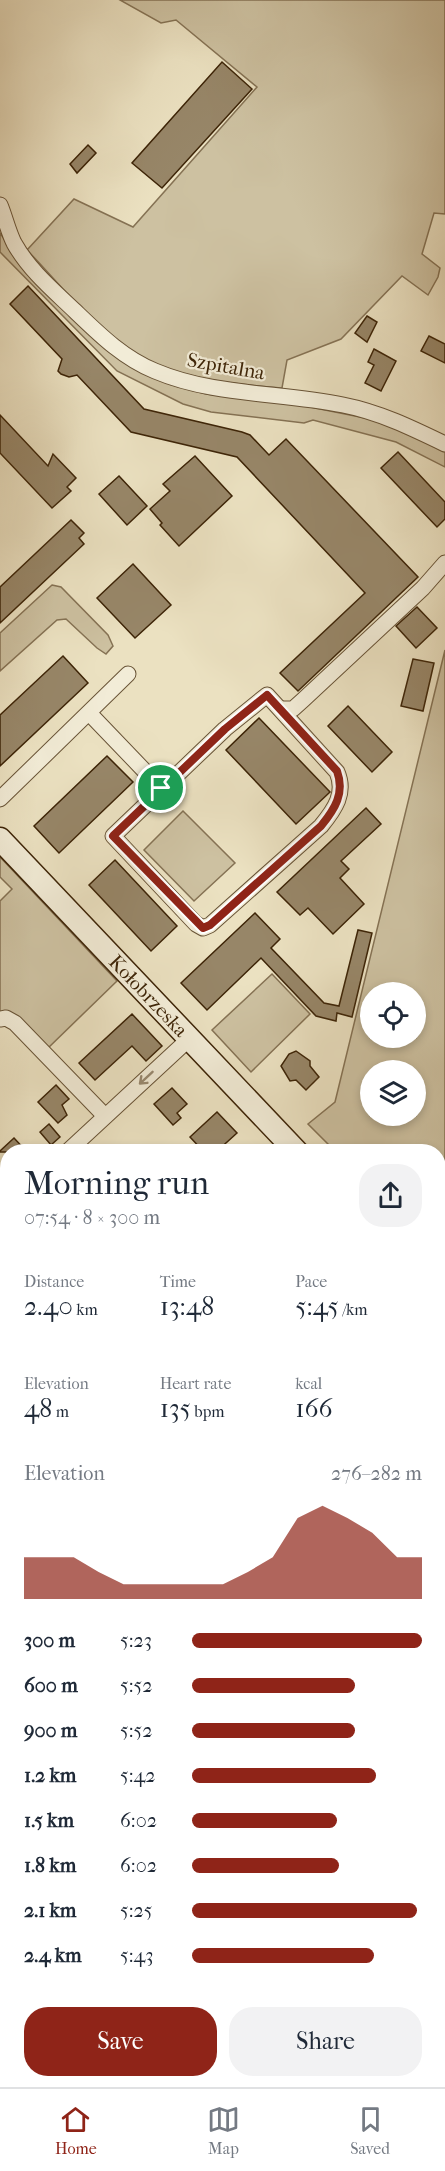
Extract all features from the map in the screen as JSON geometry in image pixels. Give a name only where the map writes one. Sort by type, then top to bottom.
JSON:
[{"type":"main road","name":"Kołobrzeska","points":[[0,839],[289,1144]]},
{"type":"street","name":"Szpitalna","points":[[0,205],[13,240],[38,274],[111,345],[153,370],[198,386],[314,400],[360,409],[393,419],[445,444]]},
{"type":"street","points":[[282,709],[293,709],[423,588],[445,563]]},
{"type":"street","points":[[0,799],[90,714],[128,674]]},
{"type":"street","points":[[263,697],[271,698],[337,771],[341,787],[336,808],[321,826],[208,927],[196,924],[114,839],[113,836],[161,788],[263,697]]},
{"type":"street","points":[[90,714],[161,788]]},
{"type":"street","points":[[0,1018],[6,1018],[15,1023],[105,1116]]},
{"type":"street","points":[[75,1144],[189,1039]]},
{"type":"shaded area","points":[[120,0],[445,0],[445,214],[434,213],[422,254],[440,268],[438,277],[428,295],[402,276],[341,339],[287,360],[282,388],[215,381],[172,370],[132,352],[102,329],[27,250],[74,199],[133,227],[257,87],[176,20],[161,23]]},
{"type":"shaded area","points":[[0,233],[18,260],[169,384],[206,394],[305,406],[370,419],[445,448],[445,467],[396,442],[313,420],[304,423],[211,412],[183,404],[117,371],[0,252]]},
{"type":"shaded area","points":[[52,585],[61,587],[108,635],[113,646],[106,654],[66,619],[57,620],[0,671],[0,633]]},
{"type":"shaded area","points":[[445,650],[445,1144],[328,1144],[308,1124],[335,1102],[360,999],[360,1048],[426,1048],[426,982],[364,982]]},
{"type":"shaded area","points":[[183,811],[235,863],[194,901],[144,850]]},
{"type":"shaded area","points":[[0,857],[117,981],[47,1049],[0,1013],[0,901],[12,889],[0,877]]},
{"type":"shaded area","points":[[272,974],[310,1014],[251,1072],[212,1030]]},
{"type":"building","points":[[222,62],[252,89],[162,188],[132,163]]},
{"type":"building","points":[[88,145],[96,153],[77,173],[70,164]]},
{"type":"building","points":[[28,286],[144,409],[242,432],[250,435],[269,455],[286,439],[418,577],[298,691],[280,673],[365,593],[237,457],[131,432],[77,375],[69,377],[61,374],[58,371],[62,359],[10,304]]},
{"type":"building","points":[[367,316],[377,322],[367,342],[355,333]]},
{"type":"building","points":[[429,336],[445,344],[445,363],[421,351]]},
{"type":"building","points":[[374,349],[396,361],[381,391],[365,383],[374,365],[368,362]]},
{"type":"building","points":[[0,415],[48,466],[53,454],[76,478],[67,487],[71,491],[52,508],[0,453]]},
{"type":"building","points":[[398,452],[445,502],[445,519],[437,527],[381,468]]},
{"type":"building","points":[[195,456],[232,496],[179,546],[160,525],[162,523],[150,509],[170,491],[163,484]]},
{"type":"building","points":[[119,476],[147,506],[127,525],[99,494]]},
{"type":"building","points":[[71,520],[84,533],[79,538],[84,544],[0,623],[0,587]]},
{"type":"building","points":[[133,564],[171,605],[135,638],[97,598]]},
{"type":"building","points":[[417,607],[437,628],[416,648],[396,626]]},
{"type":"building","points":[[63,656],[88,683],[0,766],[0,715]]},
{"type":"building","points":[[413,659],[434,663],[423,711],[401,706]]},
{"type":"building","points":[[348,706],[392,752],[372,772],[328,726]]},
{"type":"building","points":[[259,718],[330,792],[296,824],[226,750]]},
{"type":"building","points":[[107,756],[133,782],[59,853],[34,826]]},
{"type":"building","points":[[366,808],[381,824],[341,861],[349,869],[340,878],[364,904],[333,934],[308,908],[300,915],[277,892]]},
{"type":"building","points":[[115,860],[177,926],[151,951],[89,885]]},
{"type":"building","points":[[255,913],[280,939],[271,948],[324,1003],[339,1006],[358,930],[372,933],[352,1017],[337,1013],[336,1021],[316,1016],[261,958],[207,1010],[181,983]]},
{"type":"building","points":[[132,1014],[162,1046],[146,1061],[132,1046],[95,1080],[79,1063]]},
{"type":"building","points":[[296,1051],[310,1061],[310,1066],[319,1077],[306,1090],[296,1080],[290,1081],[281,1066],[289,1054]]},
{"type":"building","points":[[56,1085],[69,1099],[62,1105],[67,1115],[58,1123],[38,1102]]},
{"type":"building","points":[[172,1088],[187,1104],[177,1113],[181,1118],[173,1125],[154,1104]]},
{"type":"building","points":[[217,1112],[237,1133],[225,1144],[197,1144],[190,1137]]},
{"type":"building","points":[[49,1124],[60,1137],[50,1144],[40,1132]]},
{"type":"building","points":[[14,1138],[20,1144],[8,1144]]},
{"type":"route","points":[[267,695],[337,771],[341,787],[336,808],[321,826],[208,927],[203,928],[196,924],[113,836],[161,788],[225,729],[267,695]]}]
